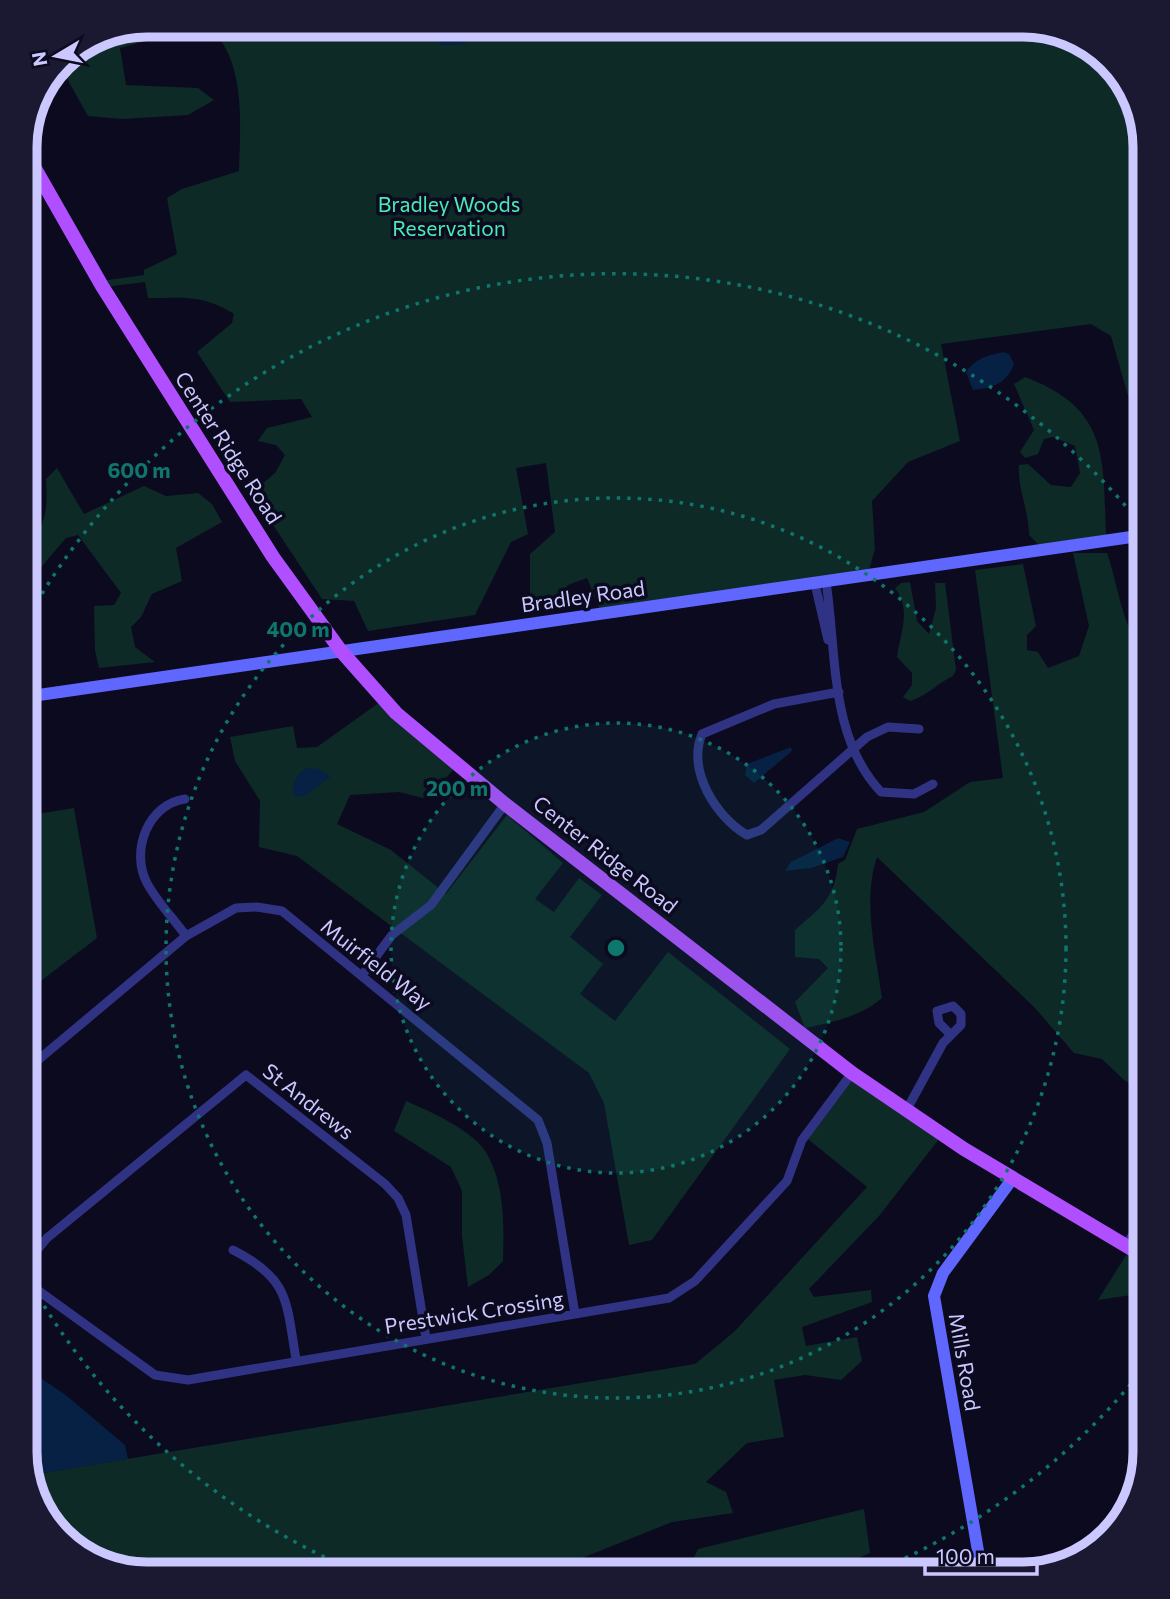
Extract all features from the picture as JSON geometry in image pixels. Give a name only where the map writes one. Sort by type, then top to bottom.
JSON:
[{"type":"main road","name":"Center Ridge Road","points":[[37,171],[155,372],[274,557],[341,651],[415,731],[852,1073],[905,1111],[1133,1249]]},
{"type":"street","name":"Bradley Road","points":[[37,695],[1133,536]]},
{"type":"street","points":[[820,583],[850,749],[865,775],[881,792],[914,794],[933,784]]},
{"type":"street","points":[[839,692],[774,704],[702,734],[697,750],[706,789],[719,814],[733,827],[747,835],[754,834],[867,737],[888,727],[919,729]]},
{"type":"street","points":[[185,799],[170,801],[150,821],[140,846],[146,882],[186,936]]},
{"type":"street","points":[[363,974],[392,935],[431,905],[505,804]]},
{"type":"street","name":"Muirfield Way","points":[[37,1060],[186,936],[236,908],[257,906],[282,911],[317,942],[363,974],[538,1120],[547,1143],[575,1314]]},
{"type":"street","points":[[905,1111],[950,1034]]},
{"type":"street","name":"Prestwick Crossing","points":[[37,1290],[155,1375],[188,1380],[296,1359],[669,1298],[695,1281],[787,1181],[802,1140],[852,1073]]},
{"type":"street","name":"St Andrews","points":[[37,1250],[47,1238],[246,1075],[386,1184],[398,1198],[406,1215],[426,1338]]},
{"type":"street","name":"Mills Road","points":[[980,1562],[934,1297],[943,1273],[1013,1178]]},
{"type":"street","points":[[1126,1245],[1133,1235]]},
{"type":"street","points":[[233,1250],[257,1262],[275,1278],[286,1298],[296,1359]]},
{"type":"green space","name":"Bradley Woods Reservation","points":[[161,37],[120,48],[126,85],[198,88],[214,100],[188,115],[122,119],[88,116],[74,91],[91,91],[91,52],[132,38]]},
{"type":"green space","name":"Bradley Woods Reservation","points":[[218,37],[1031,37],[1066,45],[1090,59],[1111,80],[1130,118],[1133,146],[1133,413],[1111,336],[1091,324],[941,344],[960,441],[908,462],[872,501],[875,549],[869,570],[599,608],[587,578],[568,585],[559,595],[530,604],[530,554],[555,532],[546,463],[516,468],[528,534],[511,542],[475,615],[368,631],[354,601],[322,599],[252,493],[275,473],[285,455],[276,445],[258,441],[267,428],[312,417],[301,399],[230,402],[197,352],[232,323],[234,314],[202,300],[148,298],[145,282],[104,287],[101,281],[144,275],[144,270],[177,254],[167,198],[182,189],[239,171],[239,99],[232,63]]},
{"type":"green space","points":[[1025,377],[1073,404],[1087,420],[1096,438],[1101,459],[1106,535],[1039,545],[1029,535],[1019,465],[1028,464],[1051,485],[1071,487],[1080,473],[1075,446],[1053,437],[1044,439],[1038,454],[1025,458],[1020,452],[1034,430],[1014,384]]},
{"type":"green space","points":[[57,468],[84,514],[144,486],[166,496],[198,493],[212,504],[222,522],[176,548],[182,581],[152,594],[141,617],[131,627],[135,647],[155,662],[99,668],[95,651],[94,606],[114,605],[121,593],[78,535],[66,538],[37,572],[37,534],[47,500],[46,479]]},
{"type":"green space","points":[[1073,553],[1107,553],[1133,636],[1133,1085],[1102,1059],[1074,1053],[1035,1008],[877,857],[870,909],[882,998],[855,1014],[805,1028],[795,1002],[828,968],[819,959],[795,957],[795,930],[819,909],[829,895],[838,864],[845,860],[857,829],[924,812],[970,782],[1003,778],[975,570],[1023,564],[1036,626],[1027,635],[1027,650],[1038,652],[1048,668],[1079,656],[1089,626]]},
{"type":"green space","points":[[910,582],[917,621],[929,634],[936,608],[935,583],[945,583],[956,670],[953,676],[910,701],[903,697],[912,685],[912,673],[897,657],[904,613],[895,588],[901,583]]},
{"type":"green space","points":[[380,702],[455,768],[427,799],[399,792],[350,795],[337,824],[391,850],[446,894],[507,815],[563,863],[535,899],[554,912],[579,878],[602,895],[570,937],[603,964],[580,994],[615,1021],[668,952],[790,1049],[652,1240],[629,1245],[604,1103],[589,1073],[297,856],[259,847],[260,801],[235,761],[230,737],[293,726],[297,748],[317,747]]},
{"type":"green space","points":[[74,808],[97,938],[37,984],[37,814]]},
{"type":"green space","points":[[853,1079],[939,1139],[879,1216],[809,1289],[814,1297],[871,1290],[872,1302],[802,1327],[806,1346],[857,1337],[862,1361],[841,1380],[805,1375],[774,1380],[784,1437],[747,1443],[706,1482],[726,1492],[733,1513],[672,1522],[572,1562],[139,1562],[111,1556],[80,1540],[59,1519],[45,1495],[39,1474],[695,1364],[734,1332],[867,1187],[808,1139]]},
{"type":"green space","points":[[406,1101],[473,1137],[493,1166],[503,1220],[503,1261],[489,1275],[468,1287],[462,1236],[462,1191],[451,1167],[394,1131]]},
{"type":"green space","points":[[1128,1252],[1133,1255],[1133,1295],[1098,1300]]},
{"type":"green space","points":[[864,1509],[870,1553],[853,1562],[692,1562],[698,1549]]},
{"type":"water","points":[[436,37],[461,37],[466,44],[441,45]]},
{"type":"water","points":[[1003,352],[1009,354],[1014,364],[1011,371],[993,386],[973,390],[966,372],[987,356]]},
{"type":"water","points":[[791,747],[792,751],[754,783],[745,775],[747,764]]},
{"type":"water","points":[[307,768],[318,769],[331,776],[306,795],[297,797],[293,794],[295,782]]},
{"type":"water","points":[[838,838],[850,842],[843,857],[811,868],[785,871],[791,862]]},
{"type":"water","points":[[37,1375],[67,1396],[125,1445],[128,1459],[39,1474]]}]
